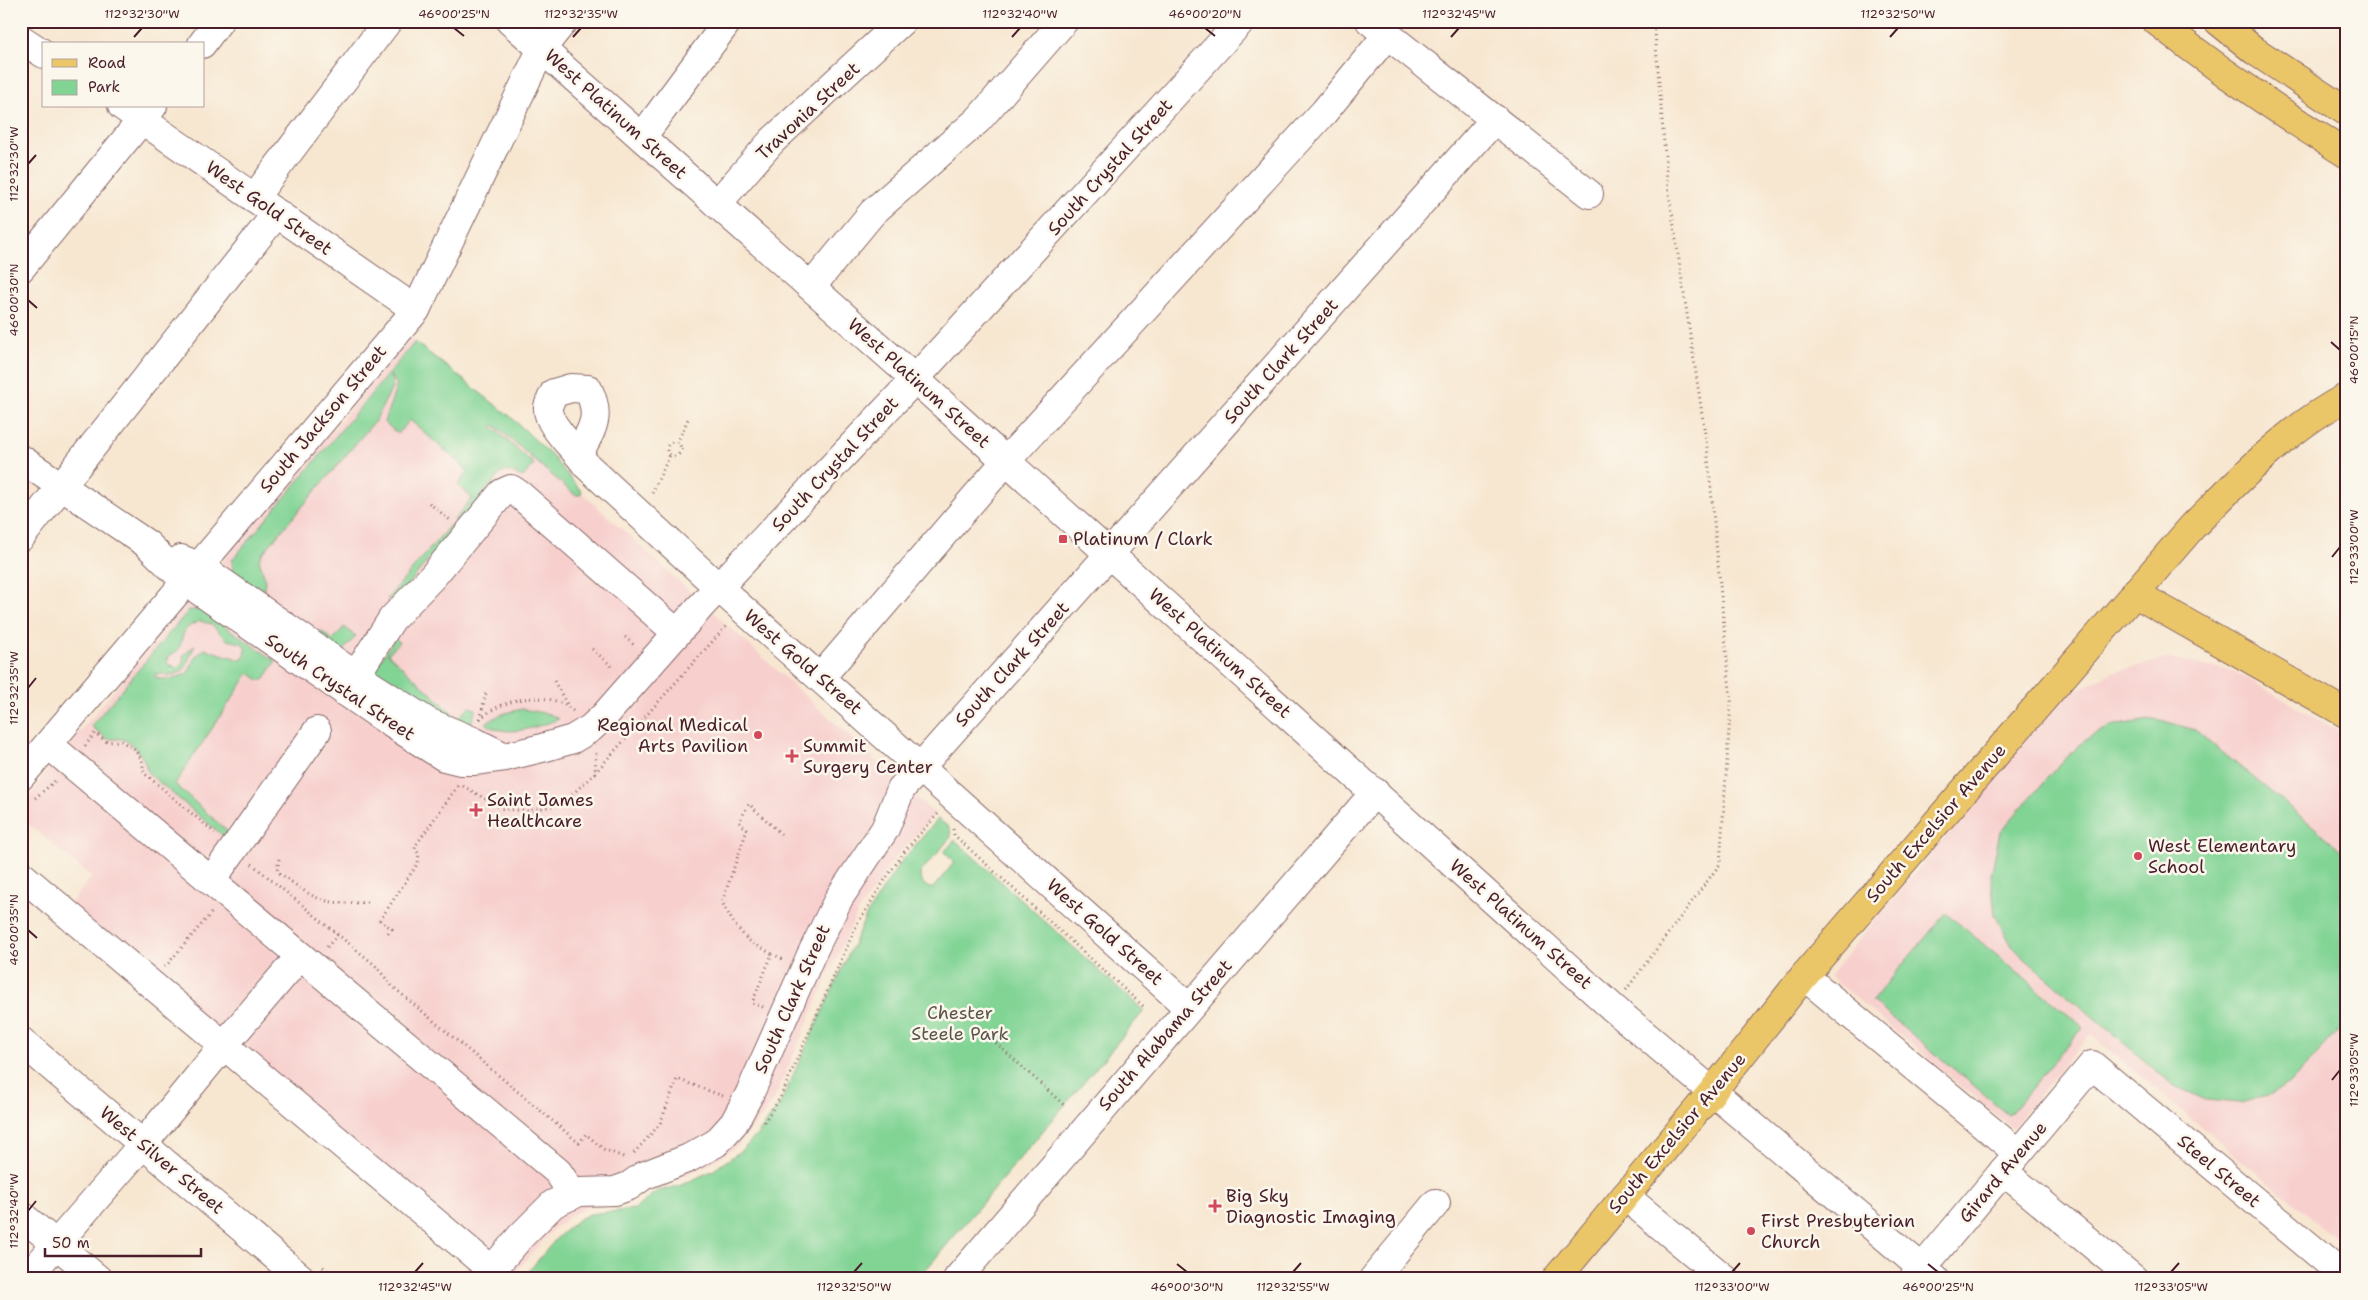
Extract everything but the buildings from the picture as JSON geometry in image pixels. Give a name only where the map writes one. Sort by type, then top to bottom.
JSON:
[{"type":"main road","points":[[2156,21],[2192,50],[2279,111],[2347,154]]},
{"type":"main road","points":[[2218,21],[2262,56],[2347,112]]},
{"type":"main road","name":"South Excelsior Avenue","points":[[1556,1279],[1712,1092],[1804,976],[2192,527],[2242,476],[2297,430],[2347,397]]},
{"type":"main road","points":[[2134,593],[2347,714]]},
{"type":"street","points":[[21,32],[30,21]]},
{"type":"street","points":[[204,42],[220,21]]},
{"type":"street","points":[[254,198],[388,21]]},
{"type":"street","name":"West Platinum Street","points":[[510,21],[915,379],[1613,1008],[1924,1275]]},
{"type":"street","name":"South Jackson Street","points":[[28,787],[49,744],[416,310],[542,48],[564,21]]},
{"type":"street","points":[[642,137],[728,21]]},
{"type":"street","name":"Travonia Street","points":[[717,204],[772,141],[902,21]]},
{"type":"street","points":[[810,287],[873,212],[978,120],[1064,21]]},
{"type":"street","name":"South Crystal Street","points":[[21,459],[192,573],[350,683],[444,756],[460,761],[505,757],[573,739],[591,728],[605,715],[718,587],[915,379],[1241,21]]},
{"type":"street","points":[[821,677],[1006,461],[1324,112],[1378,28],[1589,194]]},
{"type":"street","points":[[21,39],[42,53]]},
{"type":"street","points":[[21,268],[139,111]]},
{"type":"street","name":"West Gold Street","points":[[139,111],[254,198],[416,310]]},
{"type":"street","name":"South Clark Street","points":[[488,1274],[521,1236],[553,1204],[579,1192],[615,1191],[629,1186],[643,1176],[703,1151],[716,1143],[734,1123],[750,1093],[811,955],[839,898],[885,829],[902,789],[1495,119]]},
{"type":"street","points":[[21,537],[277,213]]},
{"type":"street","name":"West Gold Street","points":[[579,453],[586,465],[625,503],[1188,1007]]},
{"type":"street","points":[[350,683],[392,619],[433,576],[502,493],[510,489],[520,495],[677,633]]},
{"type":"street","points":[[211,882],[317,731]]},
{"type":"street","points":[[49,744],[558,1172],[573,1195]]},
{"type":"street","name":"South Alabama Street","points":[[957,1279],[1188,1007],[1375,792]]},
{"type":"street","points":[[21,875],[224,1045],[488,1274]]},
{"type":"street","points":[[26,1279],[143,1144],[300,956]]},
{"type":"street","points":[[1804,976],[2010,1162],[2134,1279]]},
{"type":"street","name":"West Silver Street","points":[[21,1041],[143,1144],[312,1273]]},
{"type":"street","name":"Girard Avenue","points":[[1924,1275],[2010,1162],[2092,1065]]},
{"type":"street","name":"Steel Street","points":[[2092,1065],[2347,1278]]},
{"type":"street","points":[[1626,1196],[1725,1279]]},
{"type":"street","points":[[1373,1279],[1436,1203]]},
{"type":"street","points":[[21,1215],[98,1279]]},
{"type":"path","points":[[1613,1008],[1720,864],[1731,701],[1707,446],[1667,180],[1654,21]]},
{"type":"path","points":[[670,455],[667,451],[667,445],[677,442],[688,419]]},
{"type":"path","points":[[670,455],[675,456],[680,452],[680,446],[677,442]]},
{"type":"path","points":[[651,496],[670,455]]},
{"type":"path","points":[[429,503],[451,521]]},
{"type":"path","points":[[595,773],[724,629]]},
{"type":"path","points":[[592,649],[616,669]]},
{"type":"path","points":[[554,682],[569,707],[576,714],[568,718]]},
{"type":"path","points":[[480,719],[486,693]]},
{"type":"path","points":[[476,724],[496,707],[508,701],[546,699],[569,707]]},
{"type":"path","points":[[91,730],[107,742],[121,741],[134,749],[142,760],[144,773],[220,836]]},
{"type":"path","points":[[82,749],[96,733]]},
{"type":"path","points":[[28,787],[58,779]]},
{"type":"path","points":[[388,933],[392,928],[380,920],[418,864],[419,854],[415,848],[416,845],[459,784]]},
{"type":"path","points":[[770,1010],[752,1003],[772,954],[748,940],[734,924],[722,902],[747,830],[739,822],[749,804],[781,834]]},
{"type":"path","points":[[876,894],[908,847],[938,813],[946,820]]},
{"type":"path","points":[[952,825],[954,835],[1144,1007]]},
{"type":"path","points":[[279,859],[277,871],[308,895],[333,903],[367,902]]},
{"type":"path","points":[[338,934],[376,965],[392,986],[578,1143],[586,1134],[604,1149],[628,1159],[660,1124],[677,1079],[726,1098],[730,1091]]},
{"type":"path","points":[[996,1042],[1064,1105]]},
{"type":"path","points":[[312,1273],[337,1279]]},
{"type":"shaded area","name":"Saint James Healthcare","points":[[410,338],[508,415],[561,474],[935,814],[896,857],[859,910],[775,1097],[763,1115],[737,1146],[709,1164],[680,1178],[660,1183],[629,1203],[587,1207],[573,1214],[553,1229],[512,1276],[69,905],[92,877],[21,818],[21,807],[33,793],[40,779]]},
{"type":"shaded area","name":"West Elementary School","points":[[2167,659],[2234,671],[2347,736],[2347,1248],[2090,1034],[2012,1128],[1829,976],[2060,699],[2113,672]]},
{"type":"green space","points":[[415,342],[511,417],[550,454],[582,492],[580,495],[575,495],[494,425],[492,427],[534,464],[523,477],[507,471],[500,474],[459,524],[454,520],[472,498],[458,485],[468,471],[410,420],[398,434],[384,422],[397,385],[390,375],[393,386],[375,421],[262,554],[259,560],[265,579],[264,590],[258,593],[233,575],[232,560]]},
{"type":"green space","points":[[451,524],[455,528],[396,599],[387,599]]},
{"type":"green space","points":[[189,610],[201,610],[276,661],[264,680],[259,680],[249,673],[175,784],[229,833],[227,839],[148,773],[144,760],[135,747],[123,739],[107,739],[91,726]],"holes":[[[200,621],[211,624],[227,640],[242,643],[246,649],[245,656],[241,660],[205,649],[196,656],[188,673],[172,679],[155,677],[155,674],[172,675],[184,670],[195,645],[183,656],[183,662],[178,668],[168,665],[167,658],[180,647],[183,634],[188,627]]]},
{"type":"green space","points":[[344,627],[356,636],[342,652],[318,633],[321,631],[333,640]]},
{"type":"green space","points":[[395,638],[399,642],[388,654],[458,718],[469,707],[476,709],[470,727],[442,717],[373,671]]},
{"type":"green space","points":[[522,709],[549,714],[559,719],[532,728],[512,731],[493,728],[485,723],[502,714]]},
{"type":"green space","points":[[2157,719],[2195,730],[2347,856],[2347,1021],[2290,1084],[2271,1095],[2240,1103],[2206,1100],[2173,1085],[2024,958],[2012,946],[1995,915],[1991,875],[2000,832],[2057,767],[2085,740],[2111,726]]},
{"type":"green space","name":"Chester Steele Park","points":[[938,819],[950,828],[951,837],[920,873],[921,880],[925,885],[933,888],[953,864],[953,861],[944,852],[955,840],[1144,1011],[918,1279],[522,1279],[557,1238],[579,1219],[590,1214],[635,1209],[657,1191],[679,1186],[714,1170],[743,1149],[757,1135],[779,1106],[867,914],[900,863]]},
{"type":"green space","points":[[1946,913],[2083,1027],[2009,1115],[1872,1001]]},
{"type":"place","name":"Platinum / Clark","points":[[1063,539]]},
{"type":"place","name":"Regional Medical Arts Pavilion","points":[[758,735]]},
{"type":"place","name":"Summit Surgery Center","points":[[792,756]]},
{"type":"place","name":"Saint James Healthcare","points":[[476,810]]},
{"type":"place","name":"West Elementary School","points":[[2138,856]]},
{"type":"place","name":"Big Sky Diagnostic Imaging","points":[[1215,1206]]},
{"type":"place","name":"First Presbyterian Church","points":[[1751,1231]]}]
